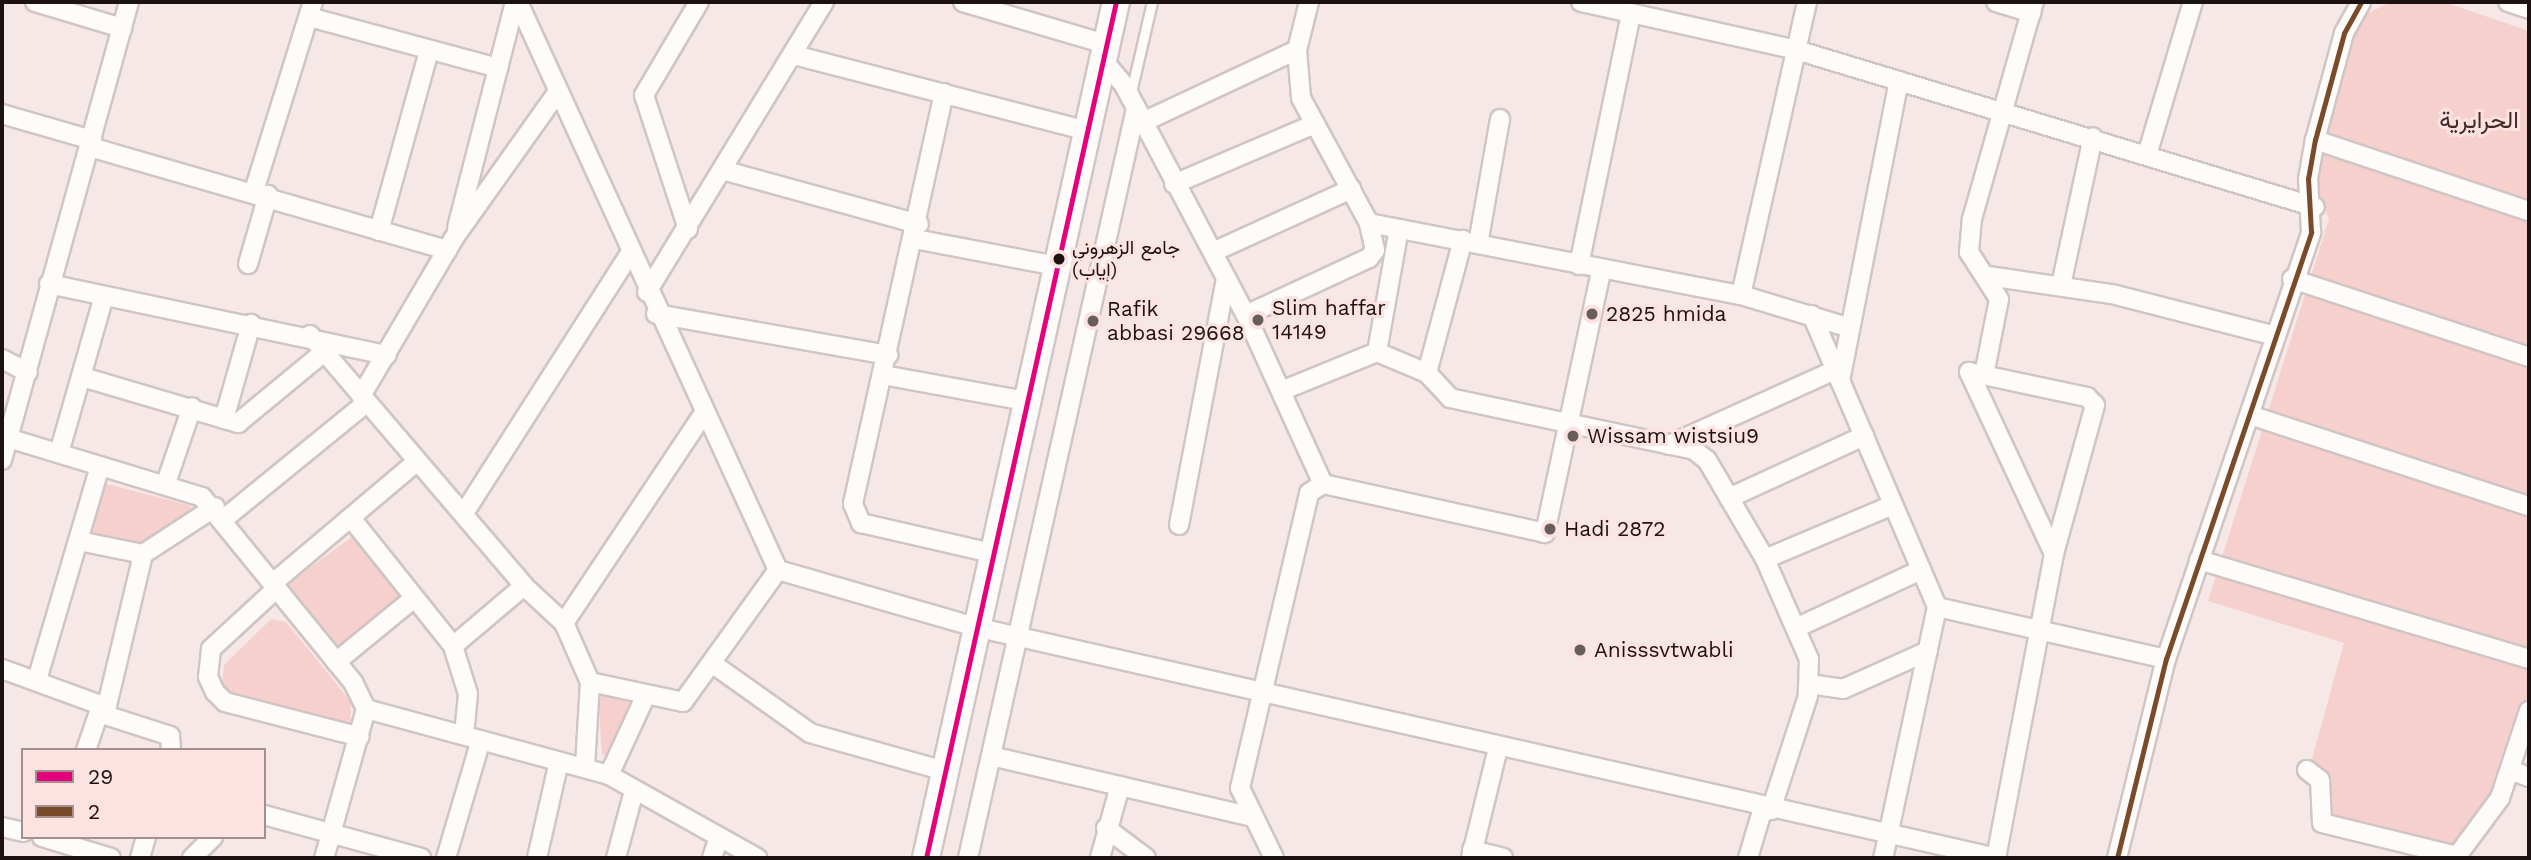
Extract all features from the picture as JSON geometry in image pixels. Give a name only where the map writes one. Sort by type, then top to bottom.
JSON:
[{"type":"main road","points":[[926,858],[975,627],[1116,2]]},
{"type":"street","points":[[35,2],[122,28]]},
{"type":"street","points":[[2,460],[129,2]]},
{"type":"street","points":[[451,244],[517,2]]},
{"type":"street","points":[[517,2],[656,314],[778,570],[975,627],[1263,689],[1498,748],[1888,837],[1996,858],[2044,631],[2054,554],[2095,405],[2087,397],[1969,372],[2054,554]]},
{"type":"street","points":[[688,229],[644,95],[699,2]]},
{"type":"street","points":[[647,292],[726,171],[824,2]]},
{"type":"street","points":[[963,2],[1105,52],[1246,315],[1323,484]]},
{"type":"street","points":[[1246,315],[1369,258],[1375,250],[1369,223],[1301,98],[1297,50],[1309,2]]},
{"type":"street","points":[[1581,2],[1644,10],[2001,107],[2315,207]]},
{"type":"street","points":[[1741,295],[1793,49],[1807,2]]},
{"type":"street","points":[[1984,375],[1999,307],[1988,276],[1969,252],[2001,107],[2033,7],[1996,2]]},
{"type":"street","points":[[2147,155],[2193,2]]},
{"type":"street","points":[[2117,858],[2166,659],[2250,415],[2315,207],[2308,179],[2315,140],[2344,33],[2361,2]]},
{"type":"street","points":[[2508,2],[2529,9]]},
{"type":"street","points":[[248,264],[261,193],[311,9],[429,51],[498,68]]},
{"type":"street","points":[[1579,265],[1644,10]]},
{"type":"street","points":[[1136,109],[1297,50]]},
{"type":"street","points":[[379,231],[429,51]]},
{"type":"street","points":[[794,55],[1087,131]]},
{"type":"street","points":[[1838,375],[1899,81]]},
{"type":"street","points":[[79,541],[143,554],[220,513],[363,399],[451,244],[557,93]]},
{"type":"street","points":[[944,93],[917,232],[853,504],[857,520],[992,552]]},
{"type":"street","points":[[968,858],[1136,109]]},
{"type":"street","points":[[2,114],[379,231],[451,244]]},
{"type":"street","points":[[1427,373],[1470,242],[1500,119]]},
{"type":"street","points":[[1174,184],[1315,124]]},
{"type":"street","points":[[2061,285],[2093,137]]},
{"type":"street","points":[[2315,140],[2529,211]]},
{"type":"street","points":[[726,171],[917,232],[1056,266]]},
{"type":"street","points":[[1213,252],[1350,190]]},
{"type":"street","points":[[1369,223],[1579,265],[1601,272],[1741,295],[1847,327]]},
{"type":"street","points":[[1377,352],[1399,229]]},
{"type":"street","points":[[464,513],[629,255]]},
{"type":"street","points":[[1274,858],[1240,788],[1309,493],[1323,484],[1542,535],[1569,425],[1601,272]]},
{"type":"street","points":[[1988,276],[2061,285],[2276,336]]},
{"type":"street","points":[[1179,525],[1226,279]]},
{"type":"street","points":[[2292,279],[2529,357]]},
{"type":"street","points":[[49,284],[310,335],[387,355]]},
{"type":"street","points":[[59,453],[86,379],[104,296]]},
{"type":"street","points":[[656,314],[888,355]]},
{"type":"street","points":[[1812,316],[1937,607],[1883,858]]},
{"type":"street","points":[[224,419],[251,324]]},
{"type":"street","points":[[310,335],[524,586],[564,624],[590,682],[585,766]]},
{"type":"street","points":[[86,379],[192,407],[238,423],[324,352]]},
{"type":"street","points":[[1281,391],[1377,352],[1427,373],[1450,398],[1669,445],[1702,455],[1765,559],[1798,627],[1809,659],[1809,684],[1748,858]]},
{"type":"street","points":[[2,359],[28,372]]},
{"type":"street","points":[[883,375],[1026,401]]},
{"type":"street","points":[[1669,445],[1838,375]]},
{"type":"street","points":[[166,483],[192,407]]},
{"type":"street","points":[[564,624],[704,413]]},
{"type":"street","points":[[2250,415],[2529,506]]},
{"type":"street","points":[[1729,498],[1864,436]]},
{"type":"street","points":[[8,438],[166,483],[220,513],[336,662],[366,709],[585,766],[609,775],[718,839],[757,858]]},
{"type":"street","points":[[360,737],[225,702],[215,692],[208,677],[211,649],[275,586],[416,462]]},
{"type":"street","points":[[37,680],[100,466]]},
{"type":"street","points":[[1765,559],[1893,505]]},
{"type":"street","points":[[351,518],[453,646],[467,688],[464,735]]},
{"type":"street","points":[[87,748],[95,718],[105,710],[143,554]]},
{"type":"street","points":[[2199,560],[2529,659]]},
{"type":"street","points":[[590,682],[645,697],[683,702],[713,664],[778,570]]},
{"type":"street","points":[[1798,627],[1922,570]]},
{"type":"street","points":[[453,646],[524,586]]},
{"type":"street","points":[[336,662],[413,599]]},
{"type":"street","points":[[1937,607],[2166,659]]},
{"type":"street","points":[[1809,684],[1843,689],[1928,651]]},
{"type":"street","points":[[713,664],[810,733],[945,771]]},
{"type":"street","points":[[2,669],[37,680],[170,737],[171,748]]},
{"type":"street","points":[[609,775],[645,697]]},
{"type":"street","points":[[324,858],[366,709]]},
{"type":"street","points":[[2307,770],[2320,780],[2322,823],[2454,856],[2481,831],[2521,774],[2529,711]]},
{"type":"street","points":[[446,858],[481,740]]},
{"type":"street","points":[[1498,748],[1472,854],[1503,858]]},
{"type":"street","points":[[991,756],[1254,817]]},
{"type":"street","points":[[537,858],[559,761]]},
{"type":"street","points":[[1100,858],[1106,828],[1120,786]]},
{"type":"street","points":[[616,858],[635,791]]},
{"type":"street","points":[[266,815],[332,831],[391,854],[421,858]]},
{"type":"street","points":[[2,827],[21,832]]},
{"type":"street","points":[[1106,828],[1146,858]]},
{"type":"street","points":[[54,839],[111,858]]},
{"type":"street","points":[[140,858],[145,839]]},
{"type":"street","points":[[192,858],[211,839]]},
{"type":"street","points":[[712,858],[718,839]]},
{"type":"lane","points":[[1136,109],[1152,2]]},
{"type":"shaded area","points":[[2391,2],[2444,2],[2529,31],[2529,690],[2509,770],[2459,855],[2320,818],[2328,777],[2310,766],[2344,643],[2208,601],[2329,219],[2315,182],[2360,17]]},
{"type":"shaded area","points":[[103,483],[188,505],[201,515],[150,554],[88,537]]},
{"type":"shaded area","points":[[356,534],[407,604],[337,654],[286,585]]},
{"type":"shaded area","points":[[271,619],[286,622],[351,702],[350,728],[233,699],[222,689],[224,665]]},
{"type":"shaded area","points":[[598,693],[638,705],[611,757],[602,754]]},
{"type":"transit line","name":"29","points":[[926,858],[1116,2]]},
{"type":"transit line","name":"2","points":[[2117,858],[2166,659],[2311,232],[2308,179],[2315,140],[2344,33],[2361,2]]},
{"type":"place","name":"جامع الزهروني (إياب)","points":[[1059,259]]},
{"type":"place","name":"2825 hmida","points":[[1592,314]]},
{"type":"place","name":"Slim haffar 14149","points":[[1258,320]]},
{"type":"place","name":"Rafik abbasi 29668","points":[[1093,321]]},
{"type":"place","name":"Wissam wistsiu9","points":[[1573,436]]},
{"type":"place","name":"Hadi 2872","points":[[1550,529]]},
{"type":"place","name":"Anisssvtwabli","points":[[1580,650]]},
{"type":"district","name":"الحرايرية","points":[[2479,121]]}]
